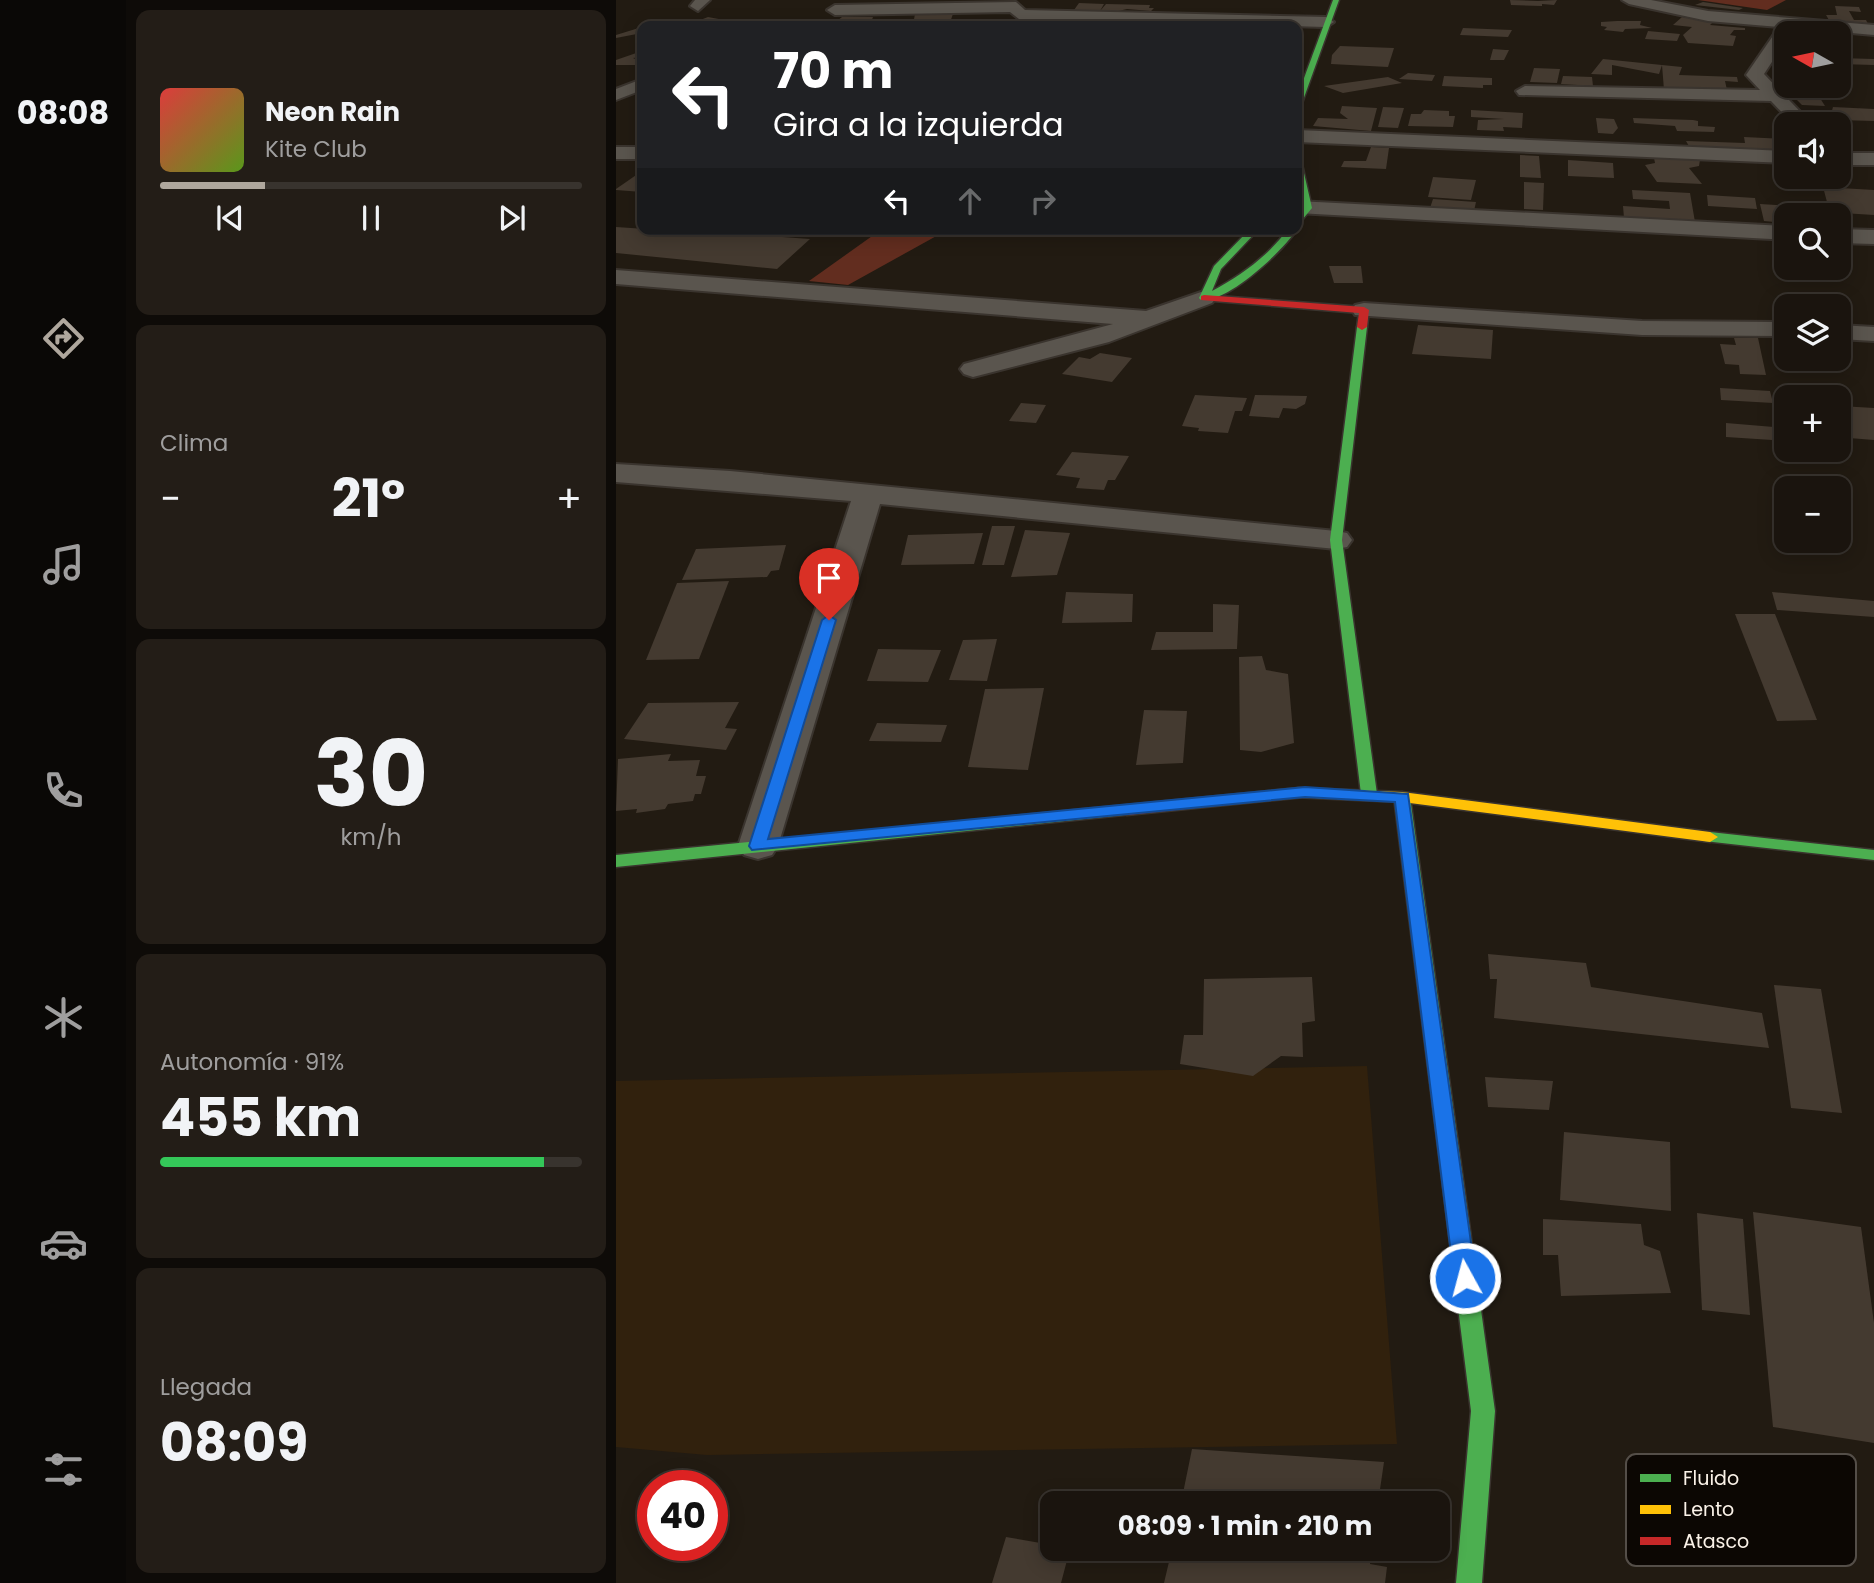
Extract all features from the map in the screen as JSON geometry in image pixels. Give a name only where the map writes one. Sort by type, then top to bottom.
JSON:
[{"type":"street","points":[[1302,21],[1311,0]]},
{"type":"street","points":[[1302,92],[1336,0]]},
{"type":"street","points":[[1629,0],[1708,16],[1774,23]]},
{"type":"street","points":[[819,21],[841,5],[1016,7],[1019,14],[1114,21]]},
{"type":"street","points":[[1803,21],[1823,21]]},
{"type":"street","points":[[1302,27],[1326,22]]},
{"type":"street","points":[[1852,26],[1874,30]]},
{"type":"street","points":[[1774,46],[1755,75],[1774,93]]},
{"type":"street","points":[[616,95],[637,87]]},
{"type":"street","points":[[1525,91],[1774,96]]},
{"type":"street","points":[[1779,98],[1792,112]]},
{"type":"street","points":[[1302,136],[1774,156]]},
{"type":"street","points":[[1851,159],[1874,159]]},
{"type":"street","points":[[1302,213],[1774,232]]},
{"type":"street","points":[[1204,298],[1217,268],[1249,235]]},
{"type":"street","points":[[973,369],[1100,337],[1234,286],[1264,264],[1288,235]]},
{"type":"street","points":[[1851,236],[1874,237]]},
{"type":"street","points":[[616,277],[1148,319]]},
{"type":"street","points":[[1204,298],[1642,328],[1774,328]]},
{"type":"street","points":[[1364,310],[1336,540],[1368,794]]},
{"type":"street","points":[[1851,333],[1874,334]]},
{"type":"street","points":[[616,474],[730,480],[1336,540]]},
{"type":"street","points":[[758,846],[868,494]]},
{"type":"street","points":[[616,860],[1305,792],[1402,797],[1820,851],[1874,855]]},
{"type":"street","points":[[1402,797],[1483,1411],[1469,1583]]},
{"type":"shaded area","points":[[1698,0],[1786,0],[1767,10]]},
{"type":"shaded area","points":[[874,235],[938,235],[848,285],[809,281]]},
{"type":"shaded area","points":[[1367,1066],[1397,1444],[707,1455],[616,1447],[616,1081]]},
{"type":"building","points":[[1510,0],[1557,0],[1554,5],[1542,6],[1511,5]]},
{"type":"building","points":[[1703,2],[1743,8],[1739,10],[1695,5]]},
{"type":"building","points":[[1079,3],[1104,4],[1100,11],[1106,4],[1150,5],[1149,8],[1154,8],[1151,11],[1127,9],[1114,12],[1074,10]]},
{"type":"building","points":[[1835,6],[1859,7],[1861,12],[1849,11],[1854,20],[1866,20],[1868,24],[1829,20],[1826,15],[1837,15]]},
{"type":"building","points":[[915,14],[953,14],[950,21],[914,21]]},
{"type":"building","points":[[708,17],[730,21],[698,21]]},
{"type":"building","points":[[842,17],[873,17],[872,21],[837,21]]},
{"type":"building","points":[[1682,17],[1713,22],[1710,25],[1745,30],[1734,30],[1730,35],[1736,36],[1733,46],[1688,43],[1683,35],[1692,27],[1673,25]]},
{"type":"building","points":[[1641,21],[1640,25],[1652,28],[1625,29],[1623,32],[1604,30],[1607,27],[1601,26],[1601,22]]},
{"type":"building","points":[[1463,28],[1512,30],[1508,37],[1460,35]]},
{"type":"building","points":[[637,29],[637,34],[616,38],[616,35]]},
{"type":"building","points":[[1648,31],[1680,34],[1677,41],[1645,39]]},
{"type":"building","points":[[1340,46],[1394,48],[1388,67],[1331,64],[1332,55]]},
{"type":"building","points":[[1493,49],[1509,50],[1504,60],[1490,60]]},
{"type":"building","points":[[637,53],[637,58],[633,58],[637,60],[637,65],[616,65],[616,60]]},
{"type":"building","points":[[1852,58],[1874,59],[1874,65],[1852,64]]},
{"type":"building","points":[[1603,59],[1662,65],[1659,74],[1612,65],[1612,75],[1591,74]]},
{"type":"building","points":[[1662,65],[1682,67],[1679,75],[1737,77],[1738,82],[1725,81],[1727,90],[1664,90]]},
{"type":"building","points":[[1534,68],[1560,69],[1557,83],[1530,82]]},
{"type":"building","points":[[1408,73],[1435,75],[1432,81],[1399,79]]},
{"type":"building","points":[[1444,76],[1492,78],[1492,85],[1483,85],[1483,88],[1442,86]]},
{"type":"building","points":[[1563,76],[1592,77],[1593,86],[1561,84]]},
{"type":"building","points":[[1388,77],[1402,83],[1343,93],[1324,86]]},
{"type":"building","points":[[1795,98],[1820,98],[1825,106],[1802,105]]},
{"type":"building","points":[[1342,106],[1377,108],[1371,131],[1313,126],[1318,118],[1348,119],[1340,113]]},
{"type":"building","points":[[1383,107],[1404,108],[1398,128],[1378,127]]},
{"type":"building","points":[[1833,107],[1874,109],[1874,121],[1851,120],[1851,112],[1832,112]]},
{"type":"building","points":[[1424,110],[1449,111],[1449,116],[1455,116],[1453,127],[1408,126],[1411,114],[1421,114]]},
{"type":"building","points":[[1471,110],[1523,113],[1522,128],[1503,127],[1504,131],[1477,130],[1478,120],[1504,119],[1471,117]]},
{"type":"building","points":[[1596,118],[1614,119],[1618,128],[1613,134],[1598,133]]},
{"type":"building","points":[[1633,118],[1693,120],[1698,121],[1698,126],[1715,127],[1714,132],[1677,131],[1675,126],[1634,123]]},
{"type":"building","points":[[1744,137],[1774,138],[1774,151],[1690,148],[1686,141],[1745,143]]},
{"type":"building","points":[[1371,147],[1389,148],[1386,169],[1341,167],[1344,161],[1366,161]]},
{"type":"building","points":[[1520,155],[1539,156],[1541,178],[1520,177]]},
{"type":"building","points":[[1654,158],[1700,160],[1699,166],[1689,168],[1702,184],[1657,182],[1645,165],[1655,163]]},
{"type":"building","points":[[1568,160],[1613,163],[1614,178],[1568,176]]},
{"type":"building","points":[[637,174],[637,192],[616,189]]},
{"type":"building","points":[[1433,177],[1476,180],[1471,200],[1428,197]]},
{"type":"building","points":[[1524,182],[1544,183],[1543,210],[1524,209]]},
{"type":"building","points":[[1824,189],[1874,190],[1874,215],[1851,214],[1851,203],[1822,202],[1827,202]]},
{"type":"building","points":[[1632,190],[1690,193],[1695,222],[1624,218],[1623,206],[1670,209],[1669,201],[1633,199]]},
{"type":"building","points":[[1707,195],[1755,198],[1757,209],[1708,206]]},
{"type":"building","points":[[1433,199],[1476,202],[1474,211],[1430,208]]},
{"type":"building","points":[[1760,204],[1774,205],[1774,222],[1764,221]]},
{"type":"building","points":[[616,227],[637,228],[637,235],[755,235],[810,239],[777,269],[616,253]]},
{"type":"building","points":[[1329,266],[1361,266],[1363,283],[1334,283]]},
{"type":"building","points":[[1418,325],[1493,330],[1491,359],[1412,354]]},
{"type":"building","points":[[1734,338],[1758,338],[1766,375],[1740,374],[1739,365],[1725,364],[1720,344],[1736,345]]},
{"type":"building","points":[[1100,353],[1132,358],[1112,382],[1062,374],[1079,357],[1090,359]]},
{"type":"building","points":[[1720,388],[1770,391],[1773,403],[1721,400]]},
{"type":"building","points":[[1195,395],[1247,398],[1242,411],[1235,411],[1228,433],[1198,431],[1199,428],[1182,426]]},
{"type":"building","points":[[1255,395],[1307,396],[1305,404],[1296,409],[1283,408],[1279,418],[1249,416]]},
{"type":"building","points":[[1021,403],[1046,405],[1036,423],[1009,421]]},
{"type":"building","points":[[1851,407],[1874,408],[1874,440],[1851,438]]},
{"type":"building","points":[[1726,423],[1774,427],[1774,440],[1726,437]]},
{"type":"building","points":[[1072,452],[1129,456],[1115,480],[1108,480],[1104,490],[1076,488],[1080,478],[1056,475]]},
{"type":"building","points":[[992,526],[1015,526],[1004,565],[982,565]]},
{"type":"building","points":[[1025,530],[1070,533],[1057,575],[1011,577]]},
{"type":"building","points":[[983,533],[974,564],[901,565],[908,535]]},
{"type":"building","points":[[786,545],[779,570],[771,571],[767,577],[682,580],[696,549]]},
{"type":"building","points":[[729,581],[699,659],[646,660],[677,583]]},
{"type":"building","points":[[1066,592],[1133,594],[1132,622],[1062,623]]},
{"type":"building","points":[[1772,592],[1874,601],[1874,617],[1777,610]]},
{"type":"building","points":[[1213,604],[1239,605],[1237,649],[1151,650],[1156,632],[1213,632]]},
{"type":"building","points":[[1735,614],[1775,614],[1817,720],[1777,721]]},
{"type":"building","points":[[997,639],[987,681],[949,680],[963,640]]},
{"type":"building","points":[[878,649],[941,650],[928,682],[867,681]]},
{"type":"building","points":[[1262,656],[1266,670],[1288,674],[1294,743],[1261,752],[1240,750],[1239,657]]},
{"type":"building","points":[[1044,688],[1028,770],[968,767],[985,689]]},
{"type":"building","points":[[739,702],[725,728],[737,729],[726,750],[624,739],[648,703]]},
{"type":"building","points":[[1144,710],[1187,711],[1183,763],[1136,765]]},
{"type":"building","points":[[877,723],[947,725],[941,742],[869,741]]},
{"type":"building","points":[[671,754],[668,761],[700,760],[696,776],[706,776],[701,794],[695,794],[693,801],[668,804],[665,809],[636,813],[637,809],[616,811],[618,759]]},
{"type":"building","points":[[1488,954],[1586,963],[1591,987],[1762,1013],[1769,1048],[1494,1018],[1497,979],[1490,979]]},
{"type":"building","points":[[1312,977],[1315,1021],[1302,1023],[1303,1057],[1281,1056],[1253,1076],[1180,1064],[1184,1035],[1203,1035],[1204,979]]},
{"type":"building","points":[[1774,985],[1821,989],[1842,1113],[1791,1108]]},
{"type":"building","points":[[1485,1077],[1553,1081],[1549,1110],[1488,1107]]},
{"type":"building","points":[[1564,1132],[1670,1142],[1671,1211],[1560,1200]]},
{"type":"building","points":[[1753,1212],[1861,1227],[1874,1323],[1874,1443],[1773,1427]]},
{"type":"building","points":[[1697,1213],[1743,1219],[1750,1315],[1702,1310]]},
{"type":"building","points":[[1543,1219],[1641,1224],[1644,1245],[1660,1251],[1671,1293],[1561,1296],[1558,1255],[1543,1255]]},
{"type":"building","points":[[1192,1449],[1384,1462],[1380,1491],[1183,1491]]},
{"type":"building","points":[[1006,1537],[1040,1543],[1040,1561],[1067,1561],[1061,1583],[992,1583]]},
{"type":"building","points":[[1169,1561],[1370,1561],[1370,1564],[1387,1567],[1385,1583],[1164,1583]]},
{"type":"traffic: fast","points":[[1302,92],[1336,0]]},
{"type":"traffic: fast","points":[[1302,182],[1308,208],[1302,216]]},
{"type":"traffic: fast","points":[[1204,298],[1217,268],[1249,235]]},
{"type":"traffic: fast","points":[[1204,298],[1253,270],[1288,235]]},
{"type":"traffic: fast","points":[[1362,327],[1336,540],[1369,794]]},
{"type":"traffic: fast","points":[[1402,797],[1483,1411],[1469,1583]]},
{"type":"traffic: fast","points":[[616,861],[1127,810]]},
{"type":"traffic: fast","points":[[1710,837],[1874,855]]},
{"type":"traffic: slow","points":[[1299,793],[1402,797],[1710,837]]},
{"type":"traffic: jam","points":[[1204,298],[1364,310],[1362,327]]},
{"type":"traffic: jam","points":[[1127,810],[1299,793]]},
{"type":"route","points":[[829,620],[758,846],[1305,792],[1402,797],[1465,1278]]}]
